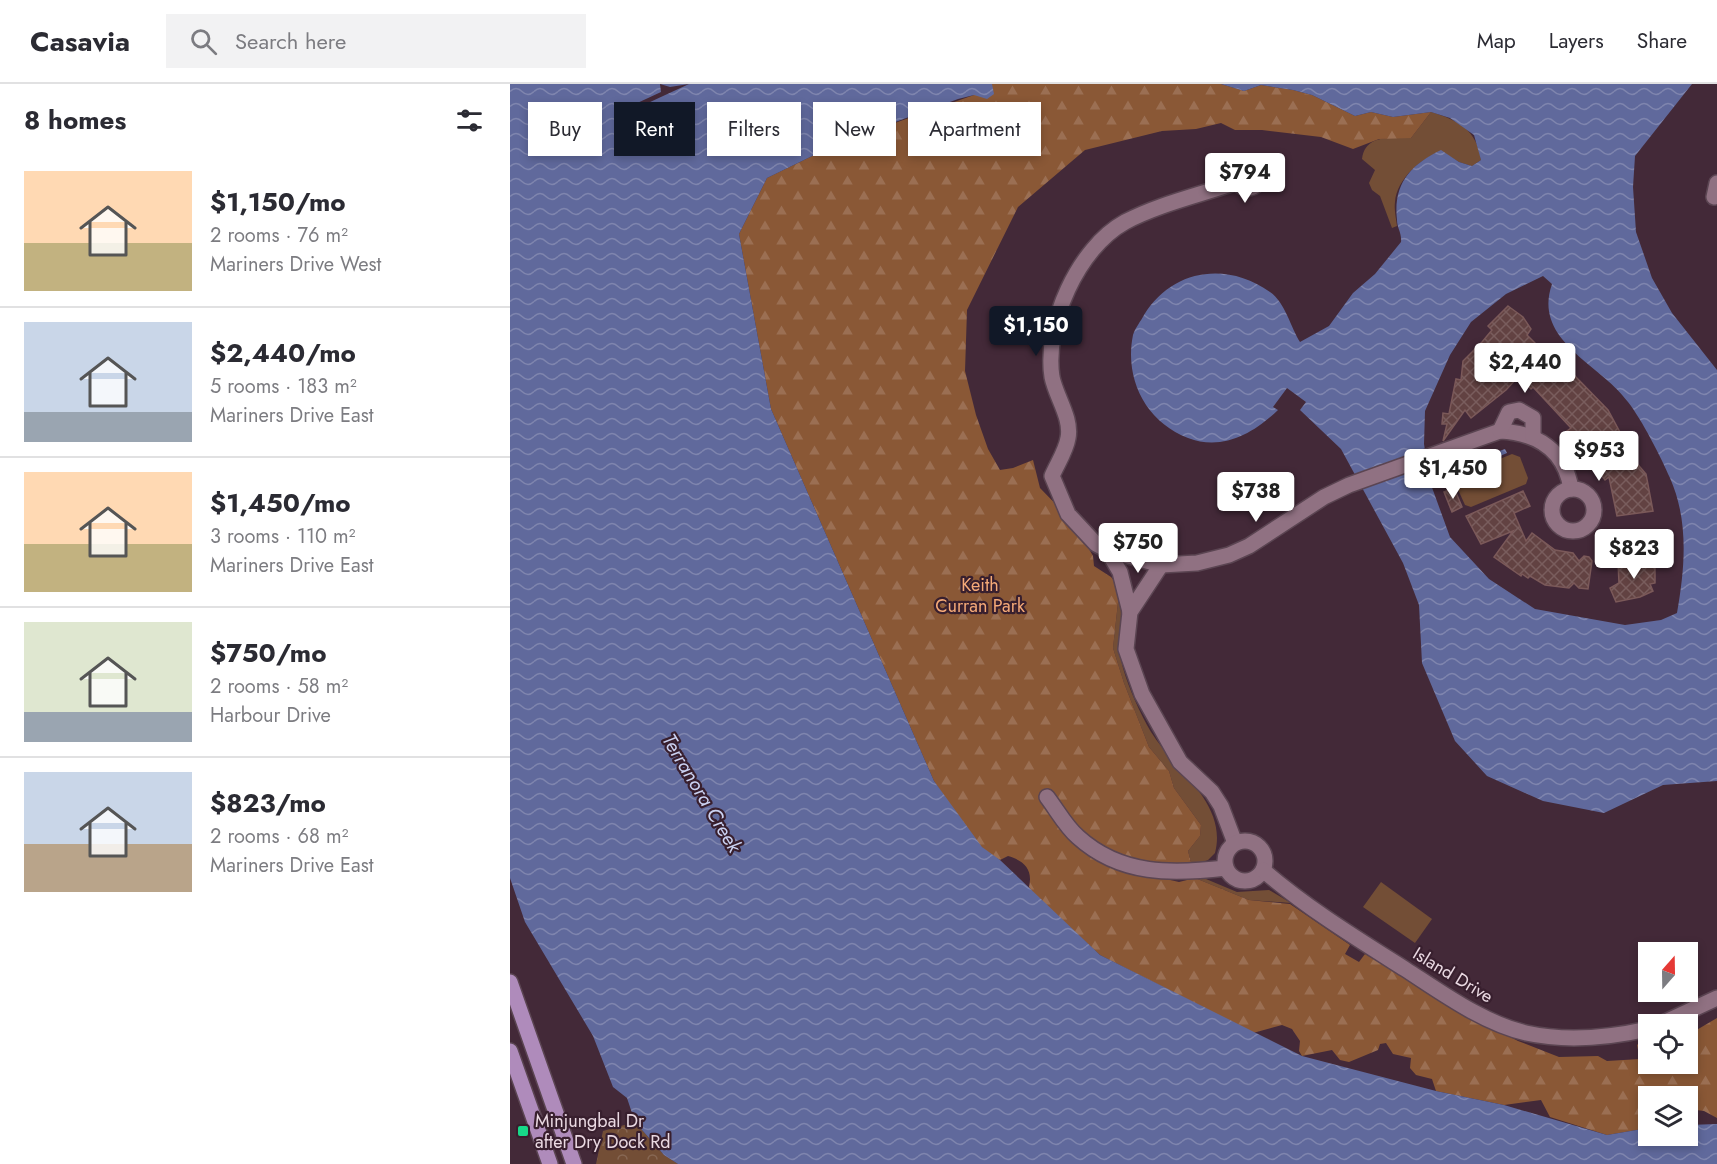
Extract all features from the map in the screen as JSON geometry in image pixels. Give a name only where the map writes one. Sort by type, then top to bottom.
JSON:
[{"type":"main road","points":[[510,982],[574,1164]]},
{"type":"main road","points":[[510,1051],[550,1164]]},
{"type":"street","points":[[1237,182],[1151,210],[1122,224],[1095,249],[1076,274],[1059,308],[1053,338],[1052,376],[1069,429],[1068,441],[1052,476],[1068,514],[1096,544],[1107,550],[1161,565],[1197,563],[1229,555],[1249,546],[1324,497],[1349,485],[1454,445],[1500,431],[1533,437],[1551,447],[1562,460],[1569,475],[1571,489]]},
{"type":"street","points":[[1500,431],[1505,416],[1519,410],[1533,418],[1533,437]]},
{"type":"street","points":[[1107,550],[1120,572],[1130,612],[1126,648],[1142,694],[1180,762],[1212,792],[1221,806],[1235,843]]},
{"type":"street","points":[[1130,612],[1161,565]]},
{"type":"street","points":[[1047,797],[1078,837],[1127,865],[1152,872],[1176,873],[1226,868]]},
{"type":"street","points":[[1246,840],[1261,848],[1265,859],[1263,870],[1254,879],[1247,881],[1234,878],[1226,868],[1225,856],[1235,843],[1246,840]]},
{"type":"street","name":"Island Drive","points":[[1263,870],[1291,894],[1333,923],[1486,1018],[1525,1032],[1564,1038],[1601,1037],[1638,1031]]},
{"type":"street","points":[[1683,1014],[1717,998]]},
{"type":"green space","name":"Keith Curran Park","points":[[992,84],[1221,84],[1244,91],[1261,85],[1312,95],[1355,116],[1371,112],[1393,117],[1431,112],[1411,138],[1379,139],[1353,149],[1321,137],[1262,130],[1235,130],[1221,123],[1196,129],[1162,131],[1085,150],[1018,207],[967,310],[965,371],[976,415],[988,449],[1000,470],[1013,468],[1033,460],[1040,488],[1075,524],[1093,556],[1094,566],[1111,577],[1123,591],[1119,593],[1113,648],[1124,683],[1149,747],[1169,771],[1174,788],[1201,825],[1200,836],[1188,851],[1192,866],[1166,879],[1179,882],[1195,878],[1249,900],[1290,904],[1350,945],[1345,954],[1359,962],[1365,954],[1473,1018],[1518,1041],[1559,1057],[1598,1056],[1607,1061],[1638,1059],[1638,1074],[1698,1074],[1698,1029],[1717,1018],[1717,1118],[1698,1110],[1698,1086],[1638,1086],[1638,1130],[1607,1135],[1550,1117],[1541,1100],[1504,1105],[1436,1091],[1432,1079],[1416,1075],[1410,1068],[1411,1058],[1393,1054],[1386,1043],[1380,1044],[1378,1050],[1349,1062],[1340,1060],[1332,1050],[1302,1056],[1299,1051],[1300,1041],[1292,1029],[1282,1025],[1253,1033],[1100,955],[1035,895],[1029,887],[1029,871],[1023,864],[1008,856],[1000,860],[990,854],[963,825],[934,781],[771,409],[739,234],[767,178],[813,156],[896,156],[896,123],[908,118],[908,156],[1041,156],[1041,102],[954,102],[991,87]]},
{"type":"green space","points":[[1431,112],[1465,128],[1475,141],[1481,160],[1472,166],[1459,162],[1441,151],[1418,164],[1400,185],[1395,202],[1397,226],[1392,228],[1380,196],[1372,190],[1369,183],[1375,170],[1362,159],[1364,151],[1368,145],[1380,139],[1411,138]]},
{"type":"green space","points":[[1512,454],[1520,457],[1528,478],[1526,484],[1471,507],[1465,505],[1455,483],[1458,476]]},
{"type":"green space","points":[[1123,591],[1120,649],[1123,668],[1132,692],[1151,732],[1207,803],[1214,818],[1217,835],[1215,853],[1208,860],[1192,866],[1188,851],[1200,836],[1201,825],[1174,788],[1169,771],[1149,747],[1113,648],[1119,593]]},
{"type":"green space","points":[[1195,878],[1206,879],[1237,892],[1269,890],[1291,903],[1249,900]]},
{"type":"green space","points":[[1381,882],[1432,919],[1415,943],[1363,907]]},
{"type":"green space","points":[[635,1122],[664,1155],[678,1164],[596,1164],[603,1131]]},
{"type":"water","name":"Terranora Creek","points":[[510,84],[992,84],[994,94],[987,99],[974,95],[950,102],[908,102],[908,117],[896,122],[896,102],[813,102],[813,156],[767,178],[739,234],[771,409],[934,781],[982,847],[1000,860],[1100,955],[1302,1056],[1436,1091],[1504,1105],[1607,1135],[1638,1130],[1638,1146],[1698,1146],[1698,1125],[1717,1124],[1717,1164],[678,1164],[664,1155],[635,1122],[627,1098],[613,1087],[593,1036],[525,922],[510,878]]},
{"type":"water","points":[[1221,84],[1692,84],[1635,156],[1633,187],[1636,232],[1652,278],[1672,313],[1717,370],[1717,781],[1663,785],[1604,813],[1543,801],[1487,776],[1455,741],[1422,663],[1419,605],[1403,563],[1341,449],[1300,410],[1306,402],[1287,388],[1273,407],[1278,410],[1248,433],[1225,441],[1201,442],[1173,431],[1160,421],[1141,397],[1132,367],[1133,335],[1144,315],[1169,288],[1185,279],[1201,275],[1236,276],[1253,282],[1270,292],[1280,302],[1300,342],[1329,326],[1353,293],[1375,274],[1401,242],[1396,207],[1401,186],[1412,169],[1441,150],[1459,162],[1472,166],[1481,160],[1474,135],[1450,118],[1431,112],[1393,117],[1371,112],[1355,116],[1312,95],[1293,90],[1261,85],[1244,91]],"holes":[[[1543,276],[1552,284],[1548,304],[1552,321],[1560,336],[1628,402],[1656,449],[1676,494],[1683,528],[1682,579],[1677,613],[1661,620],[1625,625],[1535,609],[1489,579],[1450,537],[1430,482],[1424,444],[1425,411],[1450,355],[1471,322],[1506,294]]]},
{"type":"water","points":[[1505,449],[1507,453],[1461,473],[1459,468],[1471,464],[1480,454]]},
{"type":"pier","points":[[660,84],[670,87],[689,84],[650,102],[639,102],[661,92]]},
{"type":"building","points":[[1508,306],[1523,317],[1531,329],[1527,335],[1569,377],[1573,374],[1608,410],[1621,434],[1624,432],[1627,445],[1637,458],[1634,460],[1646,474],[1653,511],[1617,516],[1609,477],[1605,480],[1595,467],[1591,469],[1576,439],[1573,440],[1567,431],[1571,428],[1533,387],[1531,389],[1519,376],[1506,390],[1471,418],[1465,410],[1443,441],[1447,424],[1442,424],[1443,413],[1449,414],[1456,379],[1461,380],[1463,361],[1492,330],[1488,326]]},
{"type":"building","points":[[1454,488],[1462,507],[1452,512],[1444,492]]},
{"type":"building","points":[[1523,491],[1530,506],[1514,513],[1526,541],[1532,533],[1555,550],[1573,553],[1579,561],[1584,556],[1589,557],[1592,561],[1588,589],[1579,588],[1574,583],[1569,588],[1545,585],[1530,576],[1528,578],[1522,574],[1521,576],[1494,557],[1513,531],[1481,544],[1466,516]]},
{"type":"building","points":[[1618,562],[1655,563],[1655,583],[1650,584],[1653,591],[1640,597],[1616,602],[1610,588],[1619,583]]},
{"type":"place","name":"Minjungbal Dr after Dry Dock Rd","points":[[523,1131]]}]
